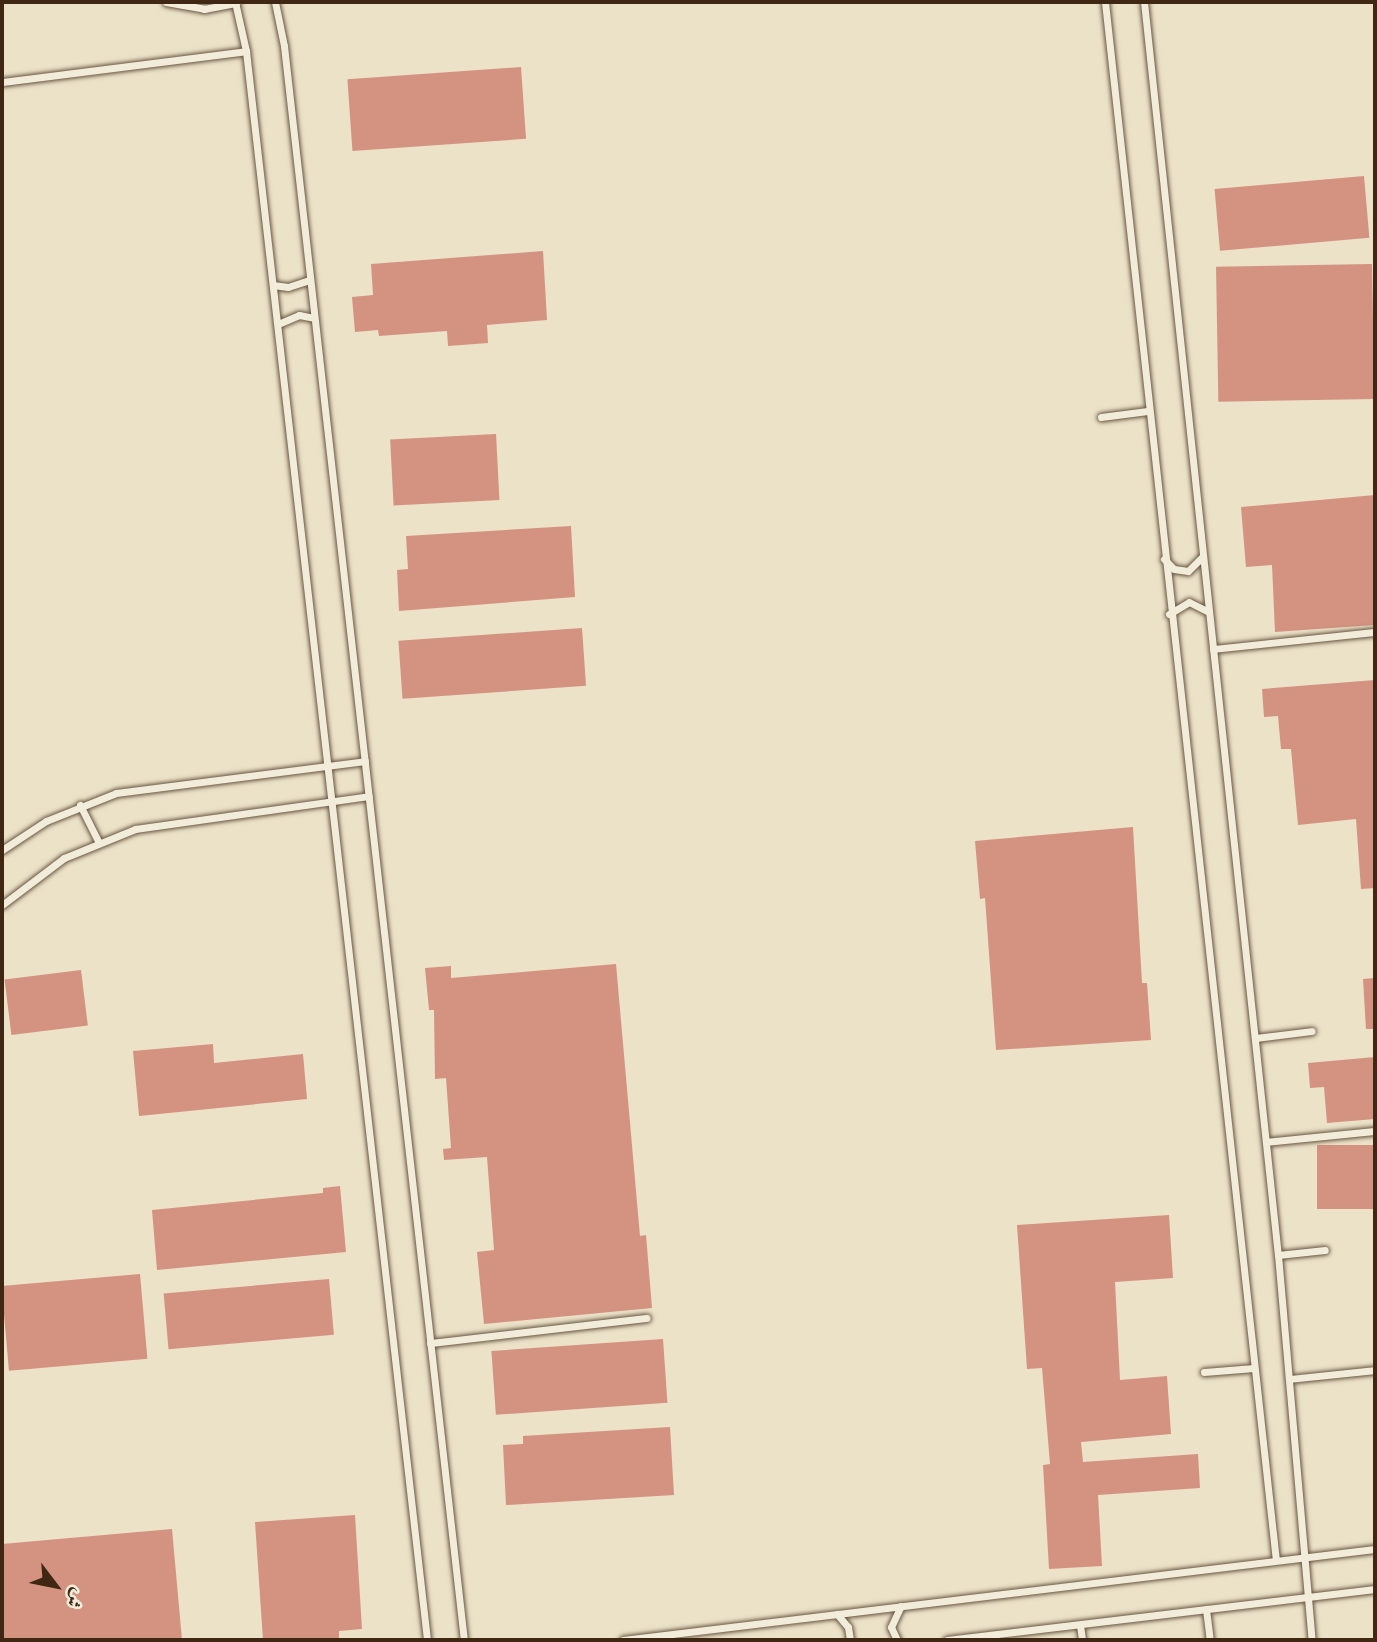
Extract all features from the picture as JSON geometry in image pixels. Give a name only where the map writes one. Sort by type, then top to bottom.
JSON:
[{"type":"lane","points":[[166,2],[204,9],[236,3],[246,51],[428,1640]]},
{"type":"lane","points":[[275,2],[310,280],[464,1640]]},
{"type":"lane","points":[[1105,2],[1169,614],[1276,1560]]},
{"type":"lane","points":[[1144,2],[1278,1255],[1305,1557],[1306,1597],[1312,1640]]},
{"type":"lane","points":[[2,82],[246,51]]},
{"type":"lane","points":[[273,285],[296,286],[310,280]]},
{"type":"lane","points":[[278,324],[299,315],[314,318]]},
{"type":"lane","points":[[1101,417],[1148,411]]},
{"type":"lane","points":[[1164,559],[1174,569],[1188,571],[1203,556]]},
{"type":"lane","points":[[1169,614],[1189,602],[1209,612]]},
{"type":"lane","points":[[1213,649],[1375,632]]},
{"type":"lane","points":[[2,850],[80,805],[153,786],[365,761]]},
{"type":"lane","points":[[2,905],[32,879],[98,841],[172,822],[369,796]]},
{"type":"lane","points":[[80,805],[98,841]]},
{"type":"lane","points":[[1255,1038],[1312,1031]]},
{"type":"lane","points":[[1266,1142],[1375,1131]]},
{"type":"lane","points":[[1278,1255],[1325,1250]]},
{"type":"lane","points":[[430,1343],[648,1318]]},
{"type":"lane","points":[[1204,1372],[1254,1368]]},
{"type":"lane","points":[[1289,1379],[1375,1370]]},
{"type":"lane","points":[[623,1640],[1375,1549]]},
{"type":"lane","points":[[947,1640],[1375,1589]]},
{"type":"lane","points":[[898,1640],[891,1627],[902,1606]]},
{"type":"lane","points":[[1206,1609],[1210,1640]]},
{"type":"lane","points":[[837,1614],[848,1627],[850,1640]]},
{"type":"lane","points":[[1080,1625],[1082,1640]]},
{"type":"building","points":[[521,67],[526,139],[352,151],[347,79]]},
{"type":"building","points":[[1364,176],[1369,238],[1220,251],[1215,189]]},
{"type":"building","points":[[543,251],[547,320],[487,325],[488,343],[448,346],[447,331],[379,336],[378,330],[355,332],[352,297],[373,295],[371,264]]},
{"type":"building","points":[[1372,264],[1374,399],[1218,402],[1216,267]]},
{"type":"building","points":[[496,434],[499,500],[394,505],[390,440]]},
{"type":"building","points":[[1375,495],[1375,625],[1275,632],[1272,565],[1246,567],[1241,507]]},
{"type":"building","points":[[571,526],[575,597],[399,611],[397,570],[408,569],[406,536]]},
{"type":"building","points":[[582,628],[586,686],[402,699],[398,641]]},
{"type":"building","points":[[1375,680],[1375,888],[1361,889],[1356,819],[1298,825],[1291,749],[1281,749],[1278,716],[1264,717],[1262,689]]},
{"type":"building","points":[[1133,827],[1142,983],[1147,983],[1151,1040],[996,1050],[985,898],[980,899],[975,841]]},
{"type":"building","points":[[616,964],[640,1236],[646,1235],[652,1308],[484,1324],[477,1252],[494,1250],[487,1157],[444,1160],[443,1149],[451,1148],[446,1078],[435,1079],[434,1010],[429,1010],[425,968],[451,966],[451,978]]},
{"type":"building","points":[[81,970],[88,1026],[11,1035],[5,979]]},
{"type":"building","points":[[1375,978],[1375,1029],[1366,1029],[1363,979]]},
{"type":"building","points":[[213,1044],[214,1063],[303,1054],[307,1099],[139,1116],[133,1051]]},
{"type":"building","points":[[1375,1057],[1375,1119],[1327,1123],[1324,1087],[1310,1088],[1308,1063]]},
{"type":"building","points":[[1317,1145],[1375,1145],[1375,1209],[1317,1209]]},
{"type":"building","points":[[340,1186],[346,1252],[157,1270],[152,1210],[323,1193],[323,1188]]},
{"type":"building","points":[[1169,1215],[1173,1278],[1115,1282],[1120,1380],[1167,1376],[1171,1434],[1081,1442],[1083,1462],[1198,1454],[1200,1488],[1098,1495],[1102,1566],[1049,1569],[1043,1465],[1050,1464],[1042,1368],[1027,1369],[1017,1225]]},
{"type":"building","points":[[140,1274],[147,1359],[9,1371],[2,1286]]},
{"type":"building","points":[[329,1279],[334,1335],[169,1349],[164,1293]]},
{"type":"building","points":[[663,1339],[667,1403],[496,1415],[491,1351]]},
{"type":"building","points":[[670,1427],[674,1495],[506,1505],[503,1445],[523,1444],[523,1436]]},
{"type":"building","points":[[355,1515],[362,1629],[339,1631],[339,1640],[263,1640],[255,1522]]},
{"type":"building","points":[[172,1529],[182,1640],[2,1640],[2,1544]]}]
